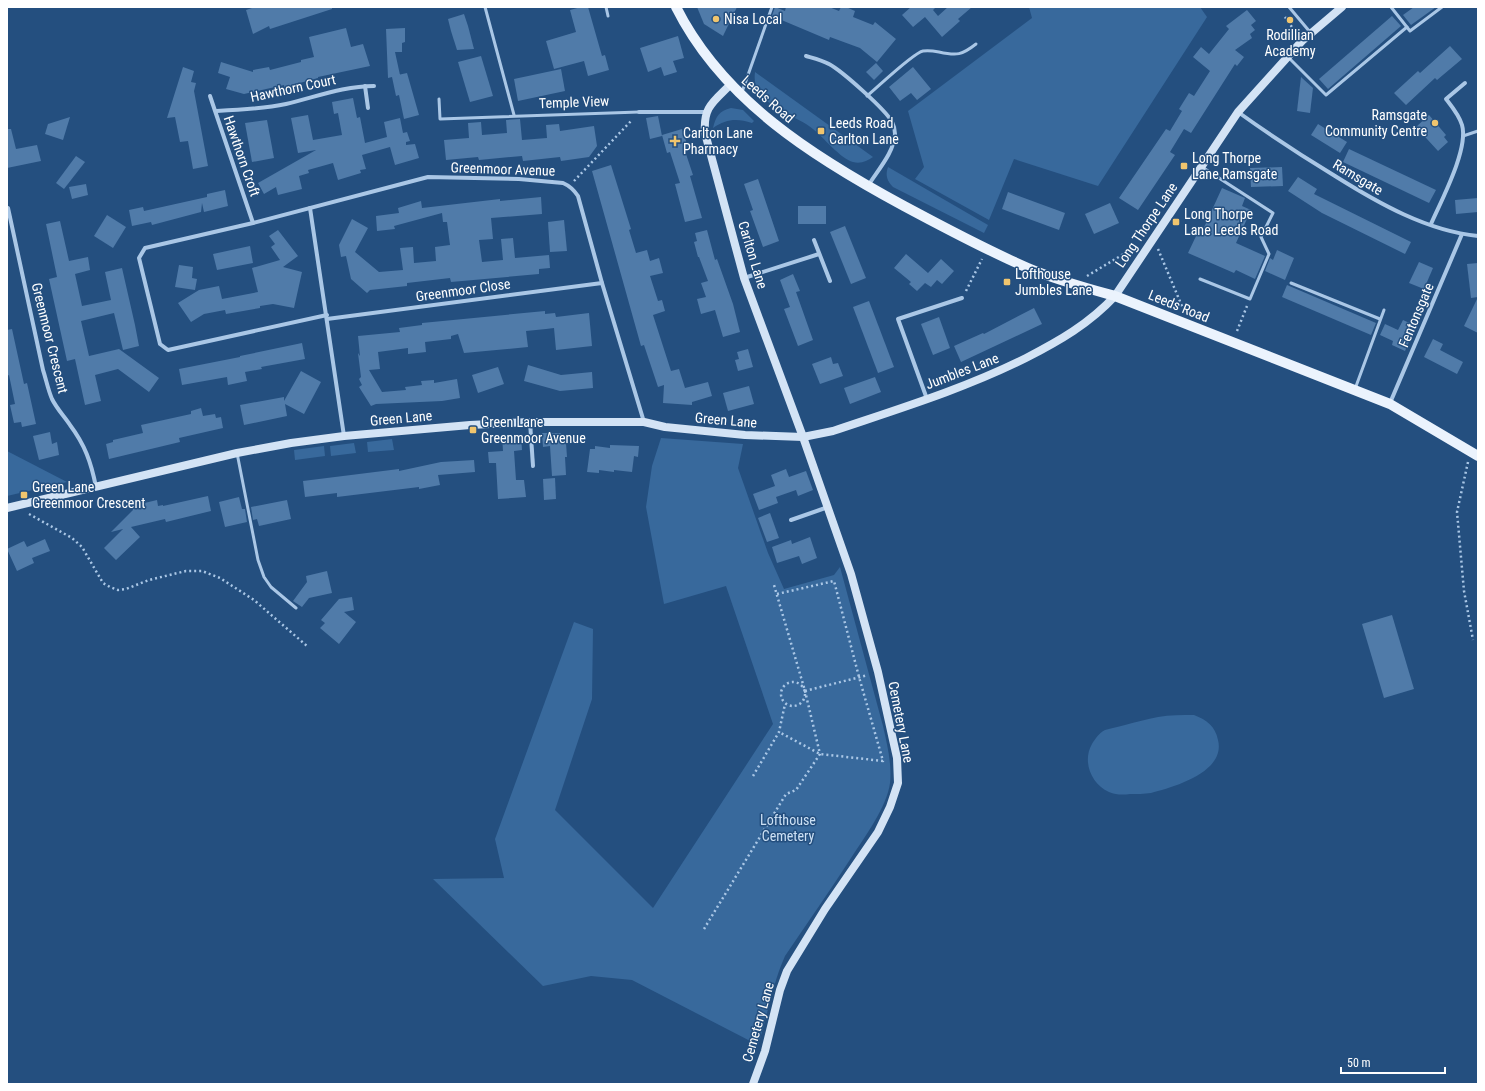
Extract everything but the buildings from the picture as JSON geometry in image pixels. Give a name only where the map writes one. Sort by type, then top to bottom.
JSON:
[{"type":"main road","name":"Leeds Road","points":[[676,7],[688,30],[701,49],[730,85],[788,135],[868,186],[987,250],[1030,269],[1072,284],[1115,296],[1390,404],[1474,454]]},
{"type":"main road","name":"Long Thorpe Lane","points":[[1115,296],[1238,112],[1302,41],[1342,7]]},
{"type":"main road","points":[[706,112],[730,85]]},
{"type":"main road","name":"Carlton Lane","points":[[706,112],[704,121],[705,133],[744,278],[803,437]]},
{"type":"main road","name":"Jumbles Lane","points":[[803,437],[833,431],[964,386],[1003,370],[1052,345],[1087,322],[1102,310],[1115,296]]},
{"type":"main road","name":"Green Lane","points":[[10,507],[237,453],[291,443],[344,436],[530,422],[644,422],[665,427],[745,436],[803,437]]},
{"type":"main road","name":"Cemetery Lane","points":[[753,1084],[765,1051],[780,990],[787,971],[825,908],[878,832],[890,807],[898,783],[898,758],[878,672],[852,574],[803,437]]},
{"type":"street","points":[[806,56],[828,63],[852,81],[887,115],[892,123],[895,132],[894,142],[868,186]]},
{"type":"street","points":[[1431,224],[1459,158],[1463,143],[1462,127],[1456,112],[1446,99],[1465,83]]},
{"type":"street","points":[[365,86],[368,108]]},
{"type":"street","name":"Hawthorn Court","points":[[216,111],[252,109],[285,104],[342,89],[374,86]]},
{"type":"street","name":"Hawthorn Croft","points":[[210,96],[253,223]]},
{"type":"street","name":"Temple View","points":[[639,112],[706,112]]},
{"type":"street","name":"Ramsgate","points":[[1238,112],[1287,147],[1370,198],[1400,213],[1431,224],[1462,234],[1478,236]]},
{"type":"street","name":"Greenmoor Avenue","points":[[168,350],[160,344],[139,258],[145,248],[253,223],[428,177],[519,179],[556,182],[569,186],[578,196],[602,283],[644,422]]},
{"type":"street","name":"Greenmoor Crescent","points":[[8,208],[47,384],[52,399],[79,437],[87,452],[92,466],[96,487]]},
{"type":"street","points":[[310,208],[344,436]]},
{"type":"street","name":"Fentonsgate","points":[[1390,404],[1462,234]]},
{"type":"street","points":[[814,240],[830,281]]},
{"type":"street","points":[[744,278],[819,254]]},
{"type":"street","name":"Greenmoor Close","points":[[168,350],[327,317],[602,283]]},
{"type":"street","points":[[927,398],[898,319],[962,298]]},
{"type":"street","points":[[530,422],[533,466]]},
{"type":"street","points":[[791,520],[829,507]]},
{"type":"lane","points":[[486,7],[514,115]]},
{"type":"lane","points":[[606,7],[608,16]]},
{"type":"lane","points":[[742,94],[772,7]]},
{"type":"lane","points":[[1289,7],[1311,34]]},
{"type":"lane","points":[[1391,7],[1410,31],[1442,7]]},
{"type":"lane","points":[[1288,57],[1326,95],[1407,27]]},
{"type":"lane","points":[[867,96],[922,51],[931,50],[957,55],[966,52],[976,44]]},
{"type":"lane","name":"Temple View","points":[[439,99],[440,119],[514,115],[639,112]]},
{"type":"lane","points":[[1463,136],[1478,131]]},
{"type":"lane","points":[[1200,279],[1250,298],[1269,254],[1261,237],[1273,213],[1201,166]]},
{"type":"lane","points":[[1291,283],[1380,319]]},
{"type":"lane","points":[[1354,390],[1384,310]]},
{"type":"lane","points":[[237,453],[258,560],[264,577],[271,587],[296,608]]},
{"type":"path","points":[[1282,13],[1302,41]]},
{"type":"path","points":[[569,186],[639,112]]},
{"type":"path","points":[[962,298],[987,250]]},
{"type":"path","points":[[1232,342],[1250,298]]},
{"type":"path","points":[[1473,640],[1464,591],[1457,512],[1474,454]]},
{"type":"path","points":[[10,507],[72,538],[82,547],[104,583],[110,587],[118,590],[126,589],[149,580],[186,571],[202,571],[220,578],[254,600],[307,646]]},
{"type":"path","points":[[777,594],[834,581],[883,761],[820,754],[779,732]]},
{"type":"path","points":[[704,929],[786,794],[796,790],[820,754],[805,691],[774,585]]},
{"type":"path","points":[[805,691],[878,672]]},
{"type":"path","points":[[792,682],[799,684],[805,691],[805,697],[802,703],[797,706],[791,707],[785,704],[781,699],[780,694],[782,689],[786,684],[792,682]]},
{"type":"path","points":[[753,776],[779,732],[785,704]]},
{"type":"green space","points":[[1029,7],[1200,7],[1207,17],[1098,186],[1014,159],[989,220],[915,179],[924,167],[908,111],[1032,18]]},
{"type":"green space","points":[[755,72],[873,157],[859,163],[843,157],[813,129],[772,105],[758,91],[755,81]]},
{"type":"green space","points":[[731,108],[743,110],[754,121],[752,123],[741,120],[732,120],[713,128],[715,120],[721,112]]},
{"type":"green space","points":[[888,167],[988,225],[984,233],[893,187],[887,178]]},
{"type":"green space","name":"Lofthouse Cemetery","points":[[661,438],[743,444],[738,468],[768,553],[784,589],[834,575],[840,567],[883,726],[889,754],[890,783],[880,812],[835,883],[785,956],[777,978],[758,1045],[632,980],[591,976],[543,986],[433,879],[504,878],[495,839],[574,622],[593,629],[592,699],[555,810],[653,908],[773,724],[726,586],[664,604],[646,507],[652,466]]},
{"type":"green space","points":[[392,439],[394,450],[368,452],[367,442]]},
{"type":"green space","points":[[354,443],[356,453],[331,456],[330,446]]},
{"type":"green space","points":[[324,446],[325,456],[295,460],[294,450]]},
{"type":"green space","points":[[7,451],[67,482],[7,496]]},
{"type":"green space","points":[[1172,715],[1194,715],[1203,719],[1213,727],[1218,740],[1218,751],[1214,761],[1196,776],[1172,787],[1151,793],[1122,795],[1109,792],[1097,784],[1093,778],[1088,765],[1089,751],[1094,740],[1103,731],[1158,717]]},
{"type":"place","name":"Nisa Local","points":[[716,19]]},
{"type":"place","name":"Rodillian Academy","points":[[1290,20]]},
{"type":"place","name":"Ramsgate Community Centre","points":[[1435,123]]},
{"type":"place","name":"Leeds Road Carlton Lane","points":[[821,131]]},
{"type":"place","name":"Carlton Lane Pharmacy","points":[[675,141]]},
{"type":"place","name":"Long Thorpe Lane Ramsgate","points":[[1184,166]]},
{"type":"place","name":"Long Thorpe Lane Leeds Road","points":[[1176,222]]},
{"type":"place","name":"Lofthouse Jumbles Lane","points":[[1007,282]]},
{"type":"place","name":"Green Lane Greenmoor Avenue","points":[[473,430]]},
{"type":"place","name":"Green Lane Greenmoor Crescent","points":[[24,495]]}]
